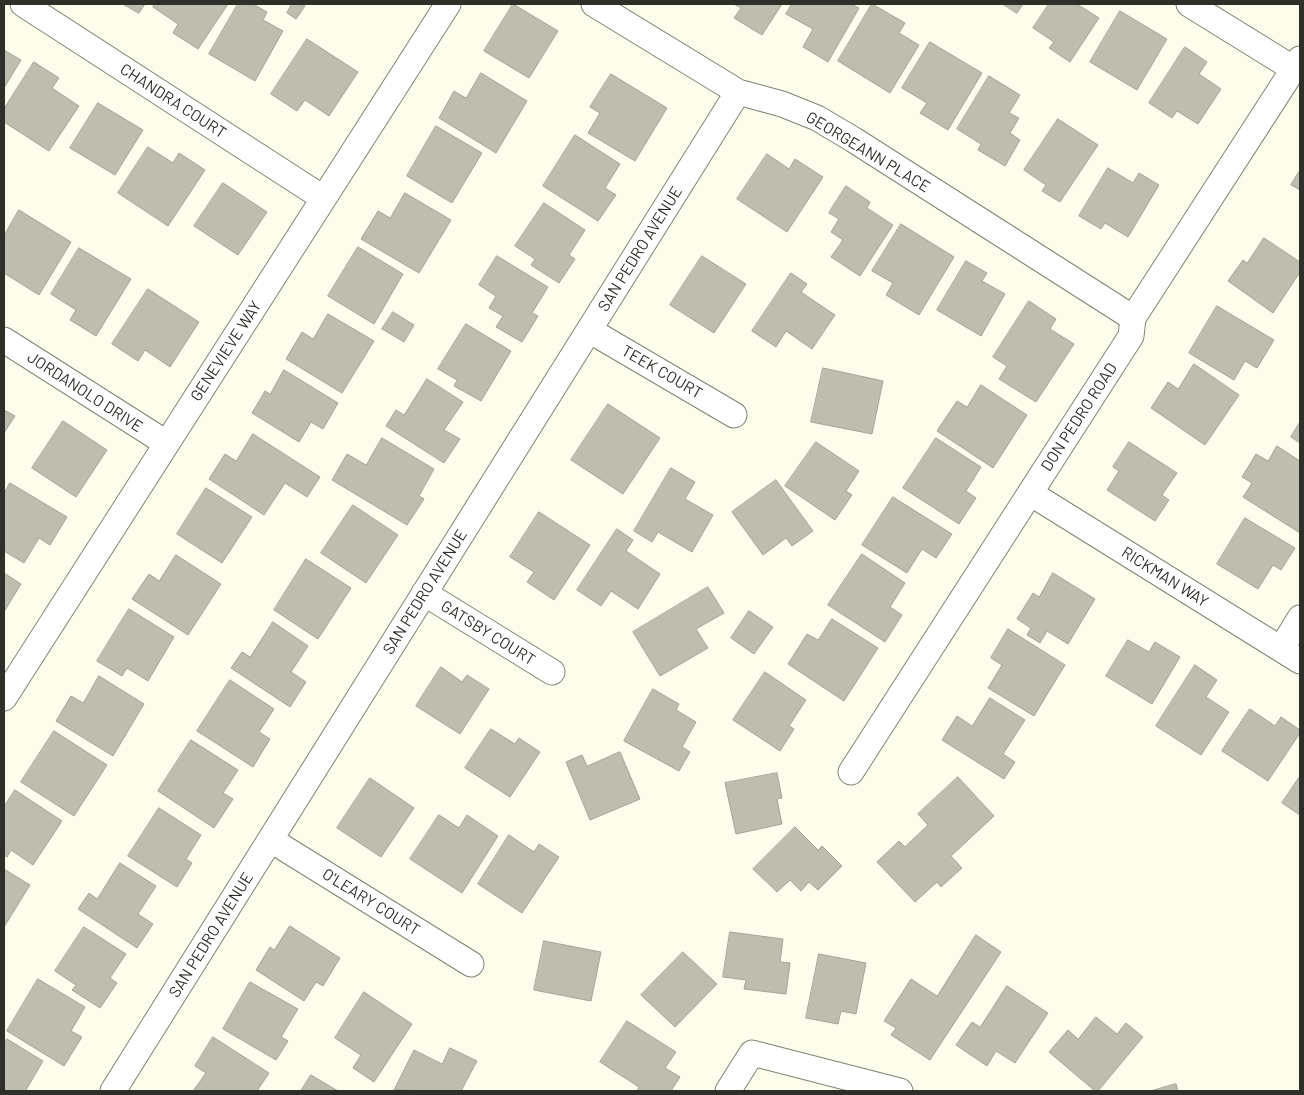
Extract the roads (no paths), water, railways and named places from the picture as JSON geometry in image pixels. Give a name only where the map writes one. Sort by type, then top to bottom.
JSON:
[{"type":"street","name":"CHANDRA COURT","points":[[22,4],[323,198]]},
{"type":"street","name":"GENEVIEVE WAY","points":[[5,694],[448,4]]},
{"type":"street","name":"GEORGEANN PLACE","points":[[594,4],[738,92],[782,104],[817,118],[1133,318]]},
{"type":"street","points":[[1189,4],[1297,64]]},
{"type":"street","name":"DON PEDRO ROAD","points":[[852,772],[1131,336],[1133,318],[1297,64]]},
{"type":"street","name":"SAN PEDRO AVENUE","points":[[113,1091],[738,92]]},
{"type":"street","name":"TEEK COURT","points":[[589,330],[734,415]]},
{"type":"street","name":"JORDANOLO DRIVE","points":[[4,340],[166,443]]},
{"type":"street","name":"RICKMAN WAY","points":[[1030,493],[1290,655]]},
{"type":"street","name":"GATSBY COURT","points":[[424,593],[552,672]]},
{"type":"street","points":[[1290,655],[1300,618]]},
{"type":"street","name":"O'LEARY COURT","points":[[271,840],[471,964]]},
{"type":"street","points":[[728,1091],[752,1053],[900,1091]]}]
